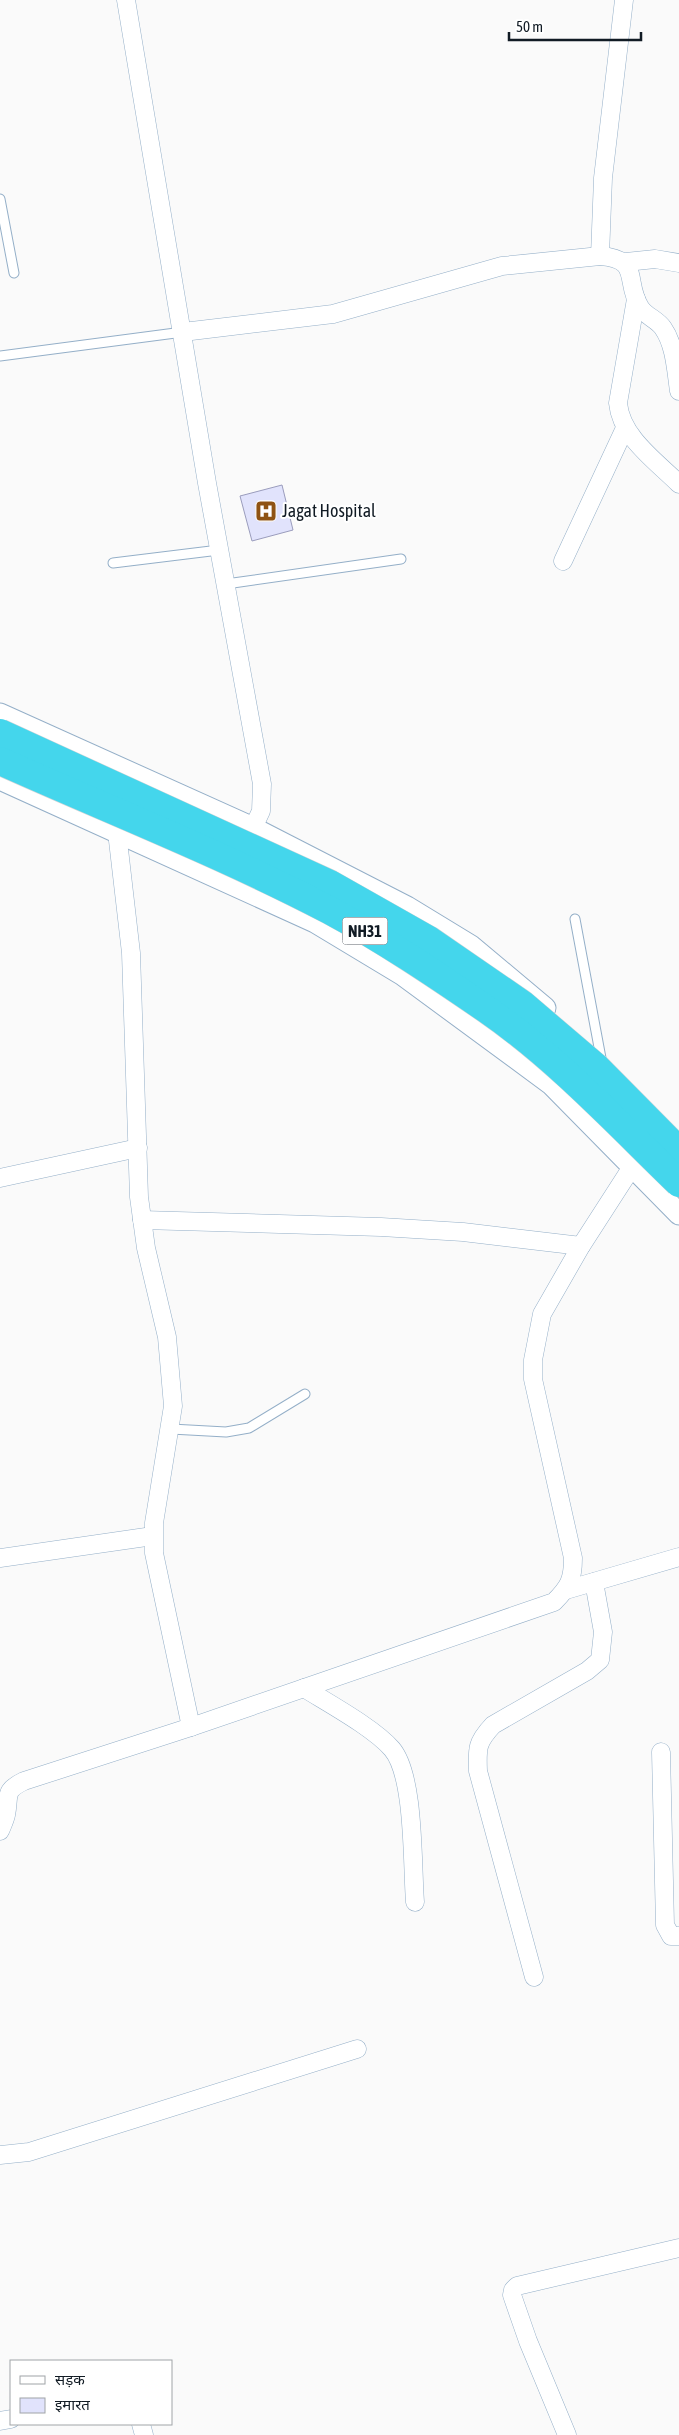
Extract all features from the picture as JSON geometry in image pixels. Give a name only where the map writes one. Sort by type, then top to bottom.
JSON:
[{"type":"highway","name":"NH31","points":[[0,733],[322,880],[429,940],[537,1017],[597,1068],[679,1151]]},
{"type":"highway","name":"NH31","points":[[0,761],[251,872],[329,910],[385,943],[487,1010],[524,1039],[575,1082],[679,1183]]},
{"type":"street","points":[[126,0],[219,550],[262,784],[261,811],[252,828]]},
{"type":"street","points":[[600,256],[604,171],[624,0]]},
{"type":"street","points":[[183,332],[333,314],[502,266],[600,256],[614,257],[626,262],[655,259],[679,263]]},
{"type":"street","points":[[626,262],[631,273],[636,300],[641,309],[662,326],[669,338],[679,391]]},
{"type":"street","points":[[636,300],[618,403],[619,414],[625,428],[679,484]]},
{"type":"street","points":[[563,561],[625,428]]},
{"type":"street","points":[[0,714],[252,828],[407,907],[471,946],[522,986],[601,1058],[679,1135]]},
{"type":"street","points":[[0,779],[315,922],[403,975],[551,1084],[679,1214]]},
{"type":"street","points":[[117,832],[131,953],[142,1220],[170,1358],[174,1406],[153,1536],[154,1553],[191,1727]]},
{"type":"street","points":[[0,1831],[6,1815],[7,1797],[12,1787],[33,1778],[191,1727],[554,1602],[566,1590],[573,1575],[573,1558],[533,1379],[533,1360],[542,1314],[581,1246],[633,1169],[659,1115]]},
{"type":"street","points":[[0,1178],[138,1148]]},
{"type":"street","points":[[142,1220],[381,1227],[463,1232],[581,1246]]},
{"type":"street","points":[[0,1558],[153,1536]]},
{"type":"street","points":[[566,1590],[679,1557]]},
{"type":"street","points":[[534,1977],[478,1772],[477,1749],[481,1737],[493,1725],[587,1671],[600,1660],[603,1632],[594,1582]]},
{"type":"street","points":[[304,1688],[380,1737],[399,1759],[407,1787],[415,1902]]},
{"type":"street","points":[[661,1752],[670,1793],[665,1925],[671,1936],[679,1936]]},
{"type":"street","points":[[0,2155],[29,2152],[358,2049]]},
{"type":"street","points":[[567,2435],[528,2341],[512,2290],[517,2286],[679,2248]]},
{"type":"lane","points":[[0,199],[14,273]]},
{"type":"lane","points":[[0,356],[183,332]]},
{"type":"lane","points":[[113,563],[219,550]]},
{"type":"lane","points":[[226,584],[401,558]]},
{"type":"lane","points":[[575,919],[601,1058]]},
{"type":"lane","points":[[171,1429],[226,1432],[250,1428],[305,1394]]},
{"type":"building","points":[[282,485],[293,530],[252,541],[240,496]]},
{"type":"place","name":"Jagat Hospital","points":[[266,511]]}]
